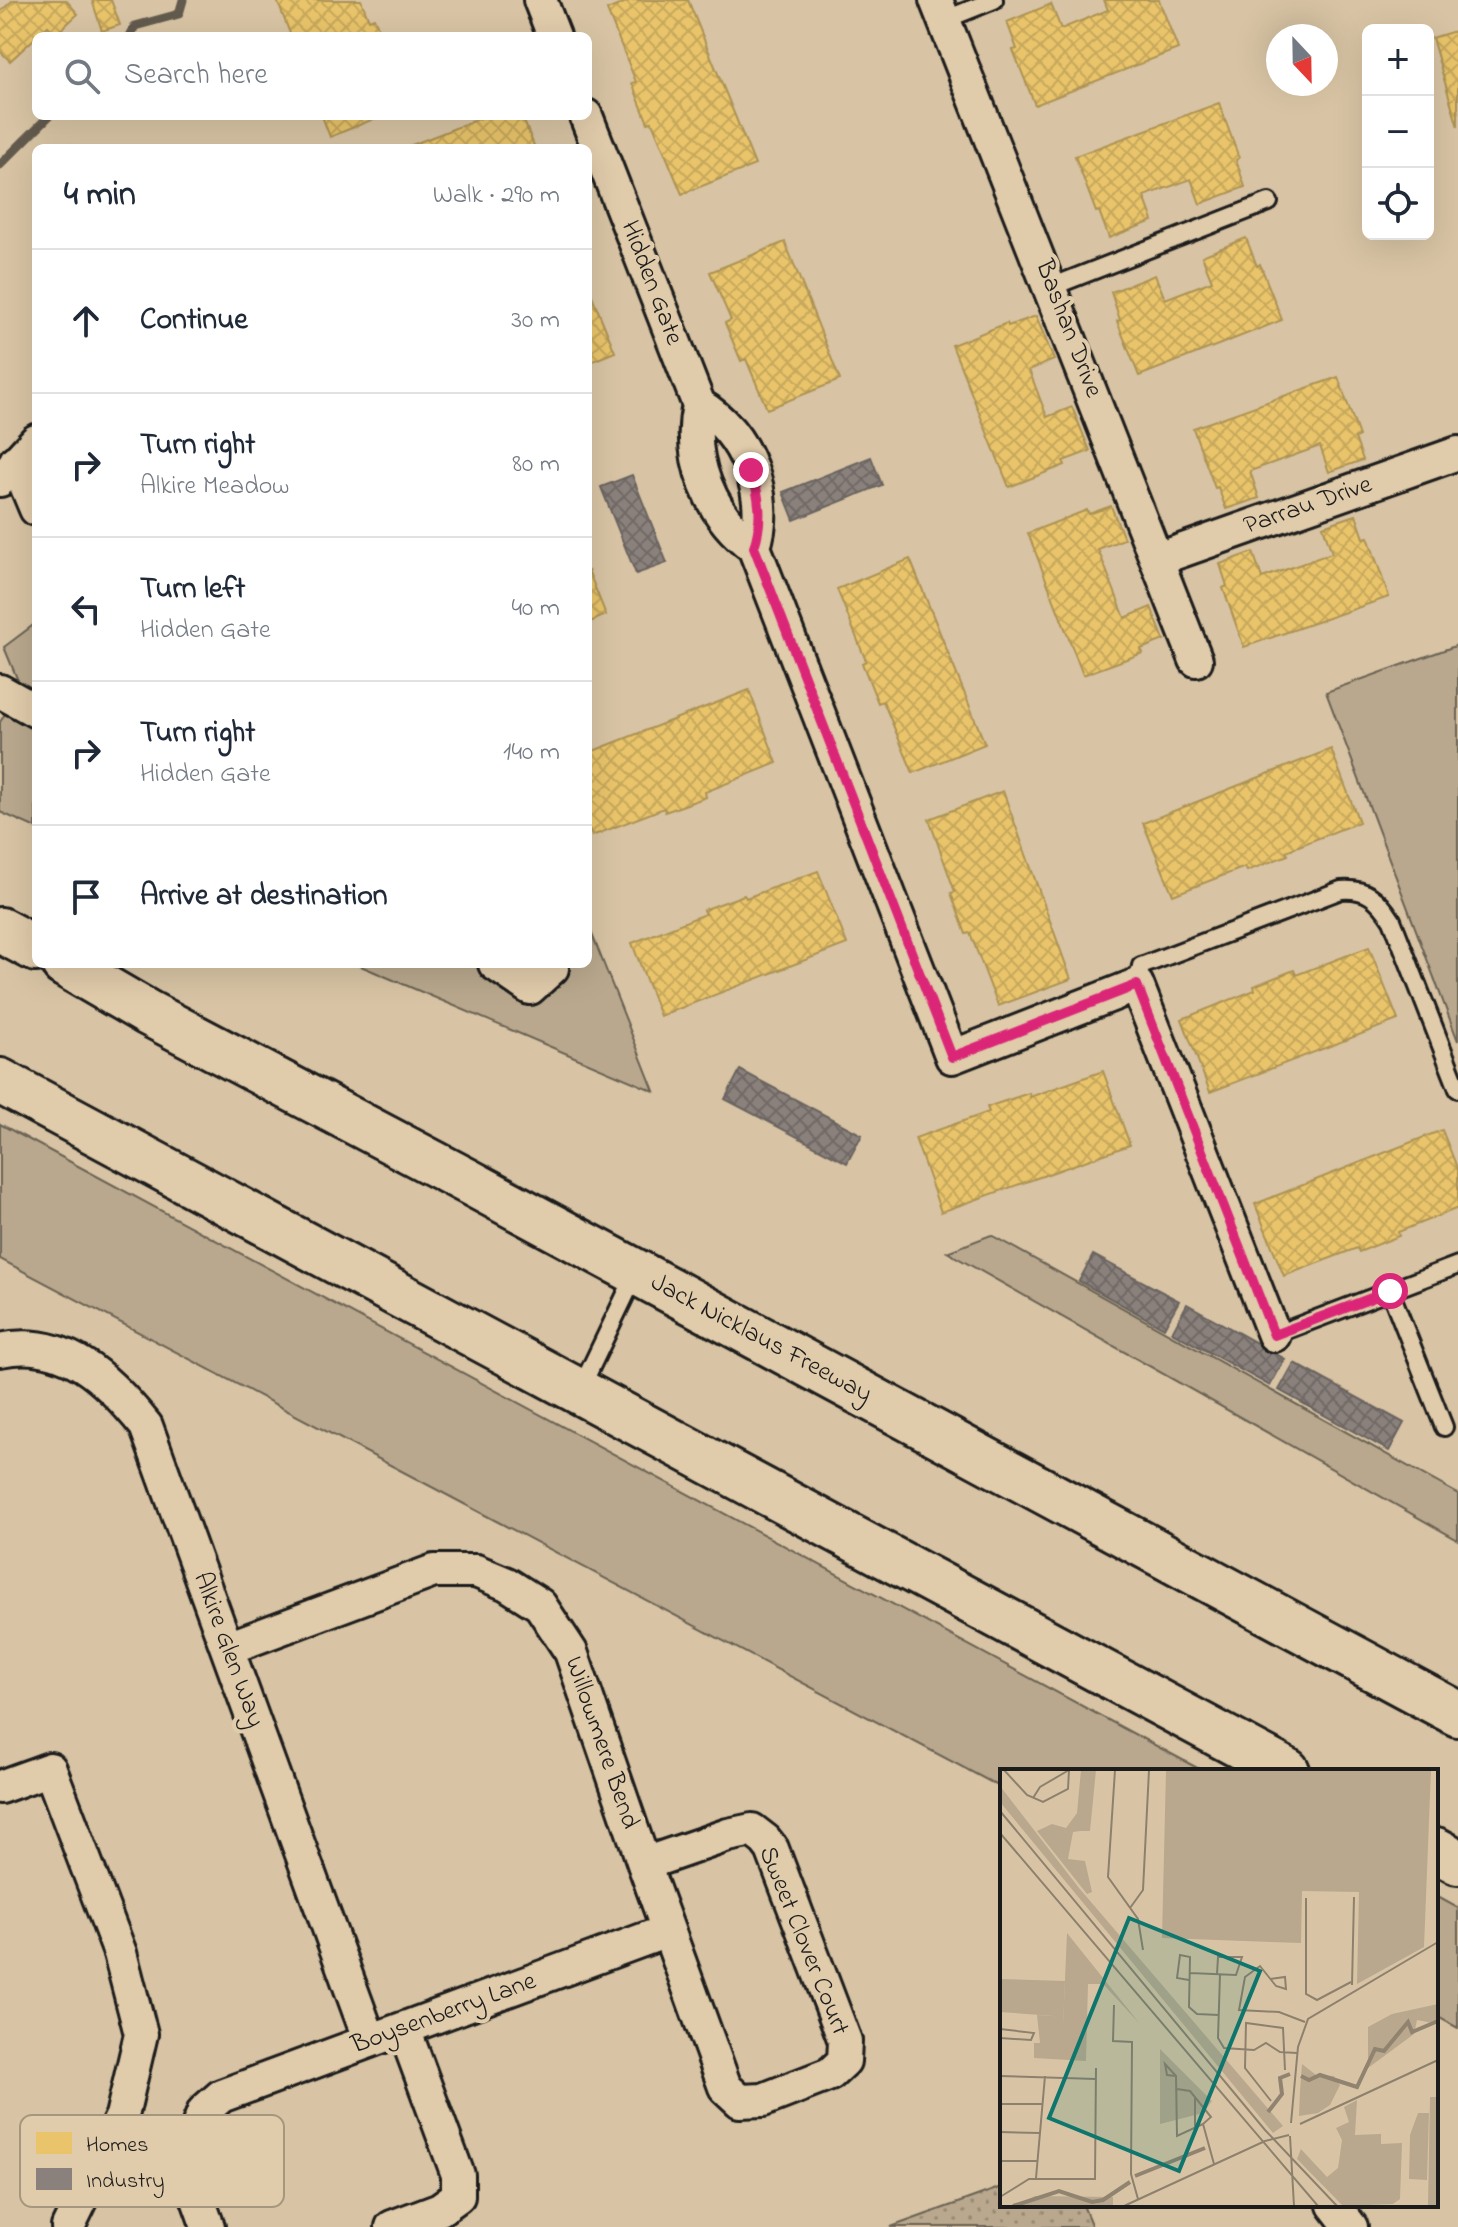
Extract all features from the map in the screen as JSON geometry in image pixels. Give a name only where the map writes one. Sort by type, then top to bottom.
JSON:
[{"type":"highway","points":[[0,930],[32,947]]},
{"type":"highway","name":"Jack Nicklaus Freeway","points":[[71,968],[148,1013],[1458,1714]]},
{"type":"highway","points":[[0,1081],[1283,1769]]},
{"type":"highway","points":[[1438,1851],[1458,1862]]},
{"type":"street","points":[[540,0],[552,32]]},
{"type":"street","name":"Bashan Drive","points":[[940,10],[1196,660]]},
{"type":"street","name":"Hidden Gate","points":[[588,120],[699,405],[694,440],[706,485],[730,527],[754,547],[952,1057],[1137,985]]},
{"type":"street","name":"Hidden Gate","points":[[699,405],[712,412],[734,436],[751,470],[761,515],[754,547]]},
{"type":"street","name":"Parrau Drive","points":[[1158,559],[1458,453]]},
{"type":"street","points":[[17,460],[32,499]]},
{"type":"street","points":[[0,691],[32,709]]},
{"type":"street","points":[[501,968],[530,988],[552,968]]},
{"type":"street","points":[[1137,985],[1274,1335]]},
{"type":"street","name":"Alkire Glen Way","points":[[0,1350],[19,1346],[53,1350],[87,1365],[125,1399],[146,1426],[370,2041]]},
{"type":"street","name":"Willowmere Bend","points":[[228,1648],[434,1571],[476,1571],[507,1584],[540,1605],[571,1652],[667,1931]]},
{"type":"street","points":[[0,1787],[50,1769],[120,1953],[141,2034],[122,2115]]},
{"type":"street","name":"Sweet Clover Court","points":[[644,1864],[728,1835],[752,1830],[765,1840],[772,1849],[845,2041],[844,2061],[830,2074],[763,2100],[740,2101],[725,2087],[667,1931]]},
{"type":"street","name":"Boysenberry Lane","points":[[202,2115],[221,2096],[667,1931]]},
{"type":"street","points":[[392,2227],[440,2209],[458,2196],[458,2175],[404,2029]]},
{"type":"street","points":[[68,2227],[78,2207]]},
{"type":"street","name":"Boysenberry Lane","points":[[201,2207],[208,2227]]},
{"type":"street","points":[[1336,2207],[1351,2227]]},
{"type":"lane","points":[[940,10],[994,0]]},
{"type":"lane","points":[[1051,287],[1269,202]]},
{"type":"lane","points":[[1137,985],[1141,966],[1341,890],[1357,889],[1371,895],[1392,920],[1458,1089]]},
{"type":"lane","points":[[1274,1335],[1458,1265]]},
{"type":"lane","points":[[580,1391],[636,1272]]},
{"type":"lane","points":[[1390,1291],[1444,1427]]},
{"type":"shaded area","points":[[32,626],[32,826],[0,812],[0,722],[21,688],[4,647]]},
{"type":"shaded area","points":[[1458,645],[1458,1041],[1326,692]]},
{"type":"shaded area","points":[[592,934],[654,1091],[365,968],[592,968]]},
{"type":"shaded area","points":[[0,1124],[1199,1769],[1000,1769],[1000,1787],[0,1259]]},
{"type":"shaded area","points":[[991,1235],[1458,1494],[1458,1540],[947,1252]]},
{"type":"shaded area","points":[[1438,1897],[1458,1908],[1458,2028],[1438,2017]]},
{"type":"shaded area","points":[[1000,2188],[1000,2207],[1084,2207],[1092,2227],[891,2227]]},
{"type":"building: Homes","points":[[13,0],[66,0],[78,14],[58,32],[48,26],[41,32],[32,32],[32,41],[10,61],[0,51],[0,12]]},
{"type":"building: Homes","points":[[92,0],[111,0],[120,25],[102,31]]},
{"type":"building: Homes","points":[[277,0],[361,0],[369,20],[374,18],[380,32],[289,32]]},
{"type":"building: Homes","points":[[631,0],[688,0],[755,165],[682,194],[652,122],[648,123],[632,83],[636,82],[607,10]]},
{"type":"building: Homes","points":[[1104,0],[1159,0],[1178,49],[1035,105],[1013,50],[1017,49],[1007,22],[1051,4],[1061,29],[1108,10]]},
{"type":"building: Homes","points":[[1458,30],[1458,127],[1434,45],[1434,37]]},
{"type":"building: Homes","points":[[1219,103],[1239,158],[1236,160],[1245,187],[1200,204],[1191,179],[1144,196],[1153,221],[1109,238],[1075,156]]},
{"type":"building: Homes","points":[[324,120],[371,120],[330,137]]},
{"type":"building: Homes","points":[[476,120],[524,120],[533,144],[414,144]]},
{"type":"building: Homes","points":[[1246,238],[1282,320],[1139,376],[1117,321],[1120,320],[1111,292],[1155,275],[1165,299],[1212,281],[1202,256]]},
{"type":"building: Homes","points":[[785,242],[840,380],[767,409],[746,359],[741,361],[725,323],[731,320],[710,272]]},
{"type":"building: Homes","points":[[592,296],[615,352],[592,361]]},
{"type":"building: Homes","points":[[1036,316],[1054,360],[1029,370],[1047,417],[1072,407],[1090,451],[1063,461],[1065,465],[1009,487],[952,345],[1007,323],[1008,326]]},
{"type":"building: Homes","points":[[1338,377],[1359,436],[1355,438],[1363,460],[1329,472],[1320,446],[1250,471],[1259,498],[1226,509],[1193,428]]},
{"type":"building: Homes","points":[[1111,506],[1124,539],[1098,549],[1125,618],[1151,607],[1164,640],[1141,649],[1143,653],[1083,675],[1028,533],[1087,510],[1089,514]]},
{"type":"building: Homes","points":[[1356,515],[1364,538],[1368,537],[1389,597],[1244,647],[1223,588],[1227,586],[1220,564],[1253,552],[1262,578],[1332,553],[1323,526]]},
{"type":"building: Homes","points":[[910,559],[985,744],[913,773],[883,701],[878,703],[862,663],[866,661],[837,589]]},
{"type":"building: Homes","points":[[592,580],[606,615],[592,621]]},
{"type":"building: Homes","points":[[749,690],[777,763],[705,792],[706,797],[665,812],[664,808],[592,836],[592,751]]},
{"type":"building: Homes","points":[[1331,749],[1359,822],[1286,851],[1288,855],[1247,871],[1245,867],[1173,895],[1143,823]]},
{"type":"building: Homes","points":[[1003,791],[1071,979],[998,1006],[970,933],[966,934],[929,819]]},
{"type":"building: Homes","points":[[818,871],[847,944],[660,1016],[632,943],[705,914],[703,910],[744,895],[746,898]]},
{"type":"building: Homes","points":[[1369,947],[1398,1020],[1210,1092],[1182,1019],[1255,990],[1254,986],[1294,970],[1296,975]]},
{"type":"building: Homes","points":[[1103,1071],[1130,1145],[941,1212],[915,1138],[989,1112],[987,1107],[1029,1093],[1030,1097]]},
{"type":"building: Homes","points":[[1442,1130],[1458,1170],[1458,1208],[1398,1232],[1399,1236],[1359,1252],[1357,1248],[1284,1276],[1255,1204]]},
{"type":"building: Industry","points":[[871,457],[882,485],[794,520],[783,492]]},
{"type":"building: Industry","points":[[632,475],[667,563],[636,574],[601,487]]},
{"type":"building: Industry","points":[[740,1070],[862,1135],[847,1163],[725,1099]]},
{"type":"building: Industry","points":[[1093,1255],[1179,1301],[1164,1328],[1079,1281]]},
{"type":"building: Industry","points":[[1187,1304],[1285,1359],[1270,1386],[1172,1332]]},
{"type":"building: Industry","points":[[1294,1363],[1404,1423],[1389,1451],[1279,1390]]},
{"type":"waterway","points":[[132,32],[135,26],[179,14],[183,0]]},
{"type":"waterway","points":[[0,165],[45,120]]},
{"type":"route","points":[[751,470],[761,515],[754,547],[952,1057],[1137,985],[1274,1335],[1390,1291]]}]
